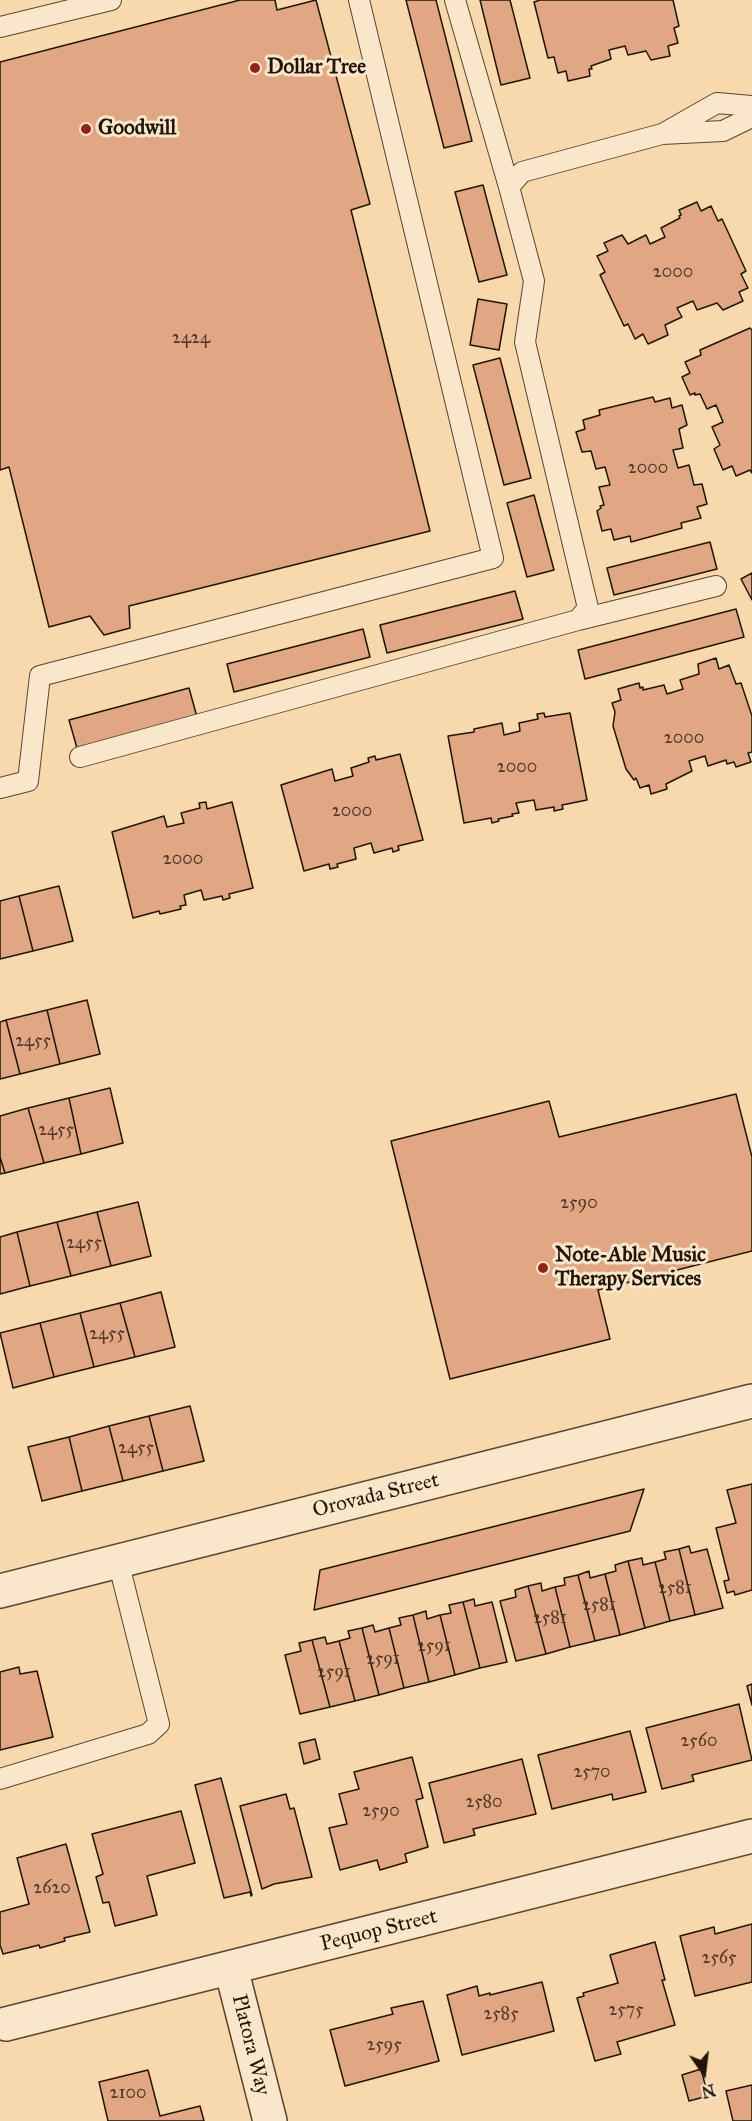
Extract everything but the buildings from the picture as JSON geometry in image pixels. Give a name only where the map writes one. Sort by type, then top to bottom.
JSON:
[{"type":"street","name":"Orovada Street","points":[[0,1591],[752,1401]]},
{"type":"street","name":"Pequop Street","points":[[6,2024],[752,1836]]},
{"type":"street","name":"Platora Way","points":[[231,1968],[270,2121]]},
{"type":"lane","points":[[0,27],[111,0]]},
{"type":"lane","points":[[0,788],[28,781],[39,676],[493,558],[359,0]]},
{"type":"lane","points":[[455,0],[534,281],[525,342],[588,608],[578,620]]},
{"type":"lane","points":[[662,134],[717,103],[752,106]]},
{"type":"lane","points":[[509,187],[522,172],[662,134],[723,131],[752,117]]},
{"type":"lane","points":[[80,757],[578,620],[716,586]]},
{"type":"lane","points":[[0,1779],[148,1734],[159,1724],[118,1561]]},
{"type":"place","name":"Dollar Tree","points":[[255,68]]},
{"type":"place","name":"Goodwill","points":[[86,129]]},
{"type":"place","name":"Note-Able Music Therapy Services","points":[[543,1268]]}]
